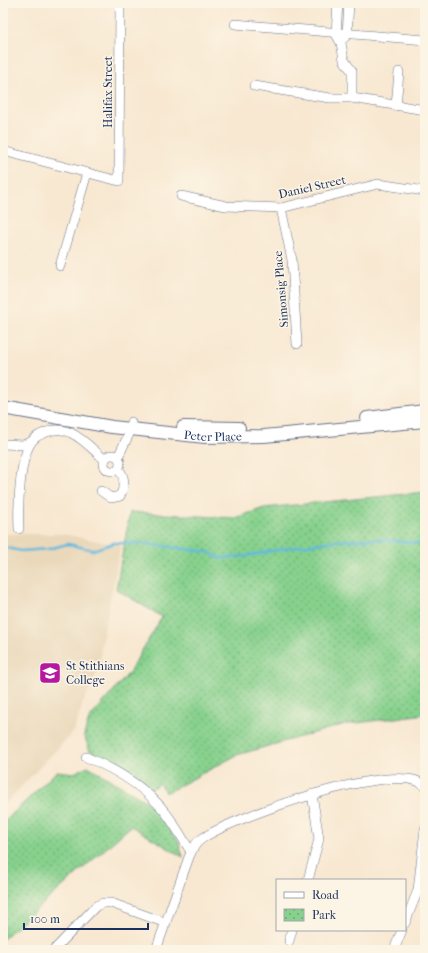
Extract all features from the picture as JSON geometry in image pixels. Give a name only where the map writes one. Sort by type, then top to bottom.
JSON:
[{"type":"main road","name":"Peter Place","points":[[3,404],[130,426]]},
{"type":"main road","name":"Peter Place","points":[[3,408],[130,426],[160,428],[266,428],[319,424],[425,412]]},
{"type":"main road","name":"Peter Place","points":[[160,428],[205,437],[264,436],[425,421]]},
{"type":"street","name":"Halifax Street","points":[[87,173],[119,181],[120,3]]},
{"type":"street","points":[[338,3],[336,34],[341,43],[344,60],[352,71],[352,98]]},
{"type":"street","points":[[341,43],[347,35],[349,3]]},
{"type":"street","points":[[235,24],[347,35],[425,40]]},
{"type":"street","points":[[396,106],[399,72]]},
{"type":"street","points":[[254,86],[330,98],[352,98],[425,110]]},
{"type":"street","points":[[3,151],[87,173],[60,266]]},
{"type":"street","name":"Daniel Street","points":[[180,196],[226,206],[281,208],[378,184],[425,191]]},
{"type":"street","name":"Simonsig Place","points":[[281,208],[292,260],[297,344]]},
{"type":"street","points":[[118,457],[130,426]]},
{"type":"street","points":[[7,445],[23,445],[50,431],[61,430],[71,432],[80,438],[104,460],[104,466],[107,470],[112,472],[118,469],[121,463],[118,457],[111,455],[104,460]]},
{"type":"street","points":[[19,528],[18,502],[25,458],[31,442]]},
{"type":"street","points":[[7,445],[25,458]]},
{"type":"street","points":[[101,491],[111,498],[120,496],[124,481],[123,474],[118,469]]},
{"type":"street","points":[[86,757],[119,774],[154,801],[166,814],[191,852]]},
{"type":"street","points":[[156,950],[191,852],[197,843],[215,831],[240,819],[312,794],[386,779],[411,778],[422,782],[425,786]]},
{"type":"street","points":[[308,879],[319,839],[312,794]]},
{"type":"street","points":[[406,920],[418,890],[425,829]]},
{"type":"street","points":[[54,950],[96,906],[103,903],[111,903],[166,923]]},
{"type":"street","points":[[289,941],[292,931]]},
{"type":"street","points":[[394,950],[402,931]]},
{"type":"shaded area","name":"St Stithians College","points":[[3,534],[63,534],[121,546],[101,645],[100,666],[83,703],[74,731],[3,806]]},
{"type":"green space","points":[[425,492],[425,714],[342,725],[237,755],[166,793],[159,784],[150,790],[109,761],[90,751],[84,735],[89,719],[128,674],[162,617],[116,589],[130,512],[235,518],[264,508]]},
{"type":"green space","points":[[88,766],[152,805],[178,840],[183,857],[131,826],[3,939],[3,823],[57,771],[74,773]]},
{"type":"waterway","points":[[3,547],[21,551],[48,549],[68,544],[93,550],[114,543],[138,543],[209,552],[219,558],[247,556],[335,541],[375,539],[425,544]]},
{"type":"place","name":"St Stithians College","points":[[50,673]]}]
